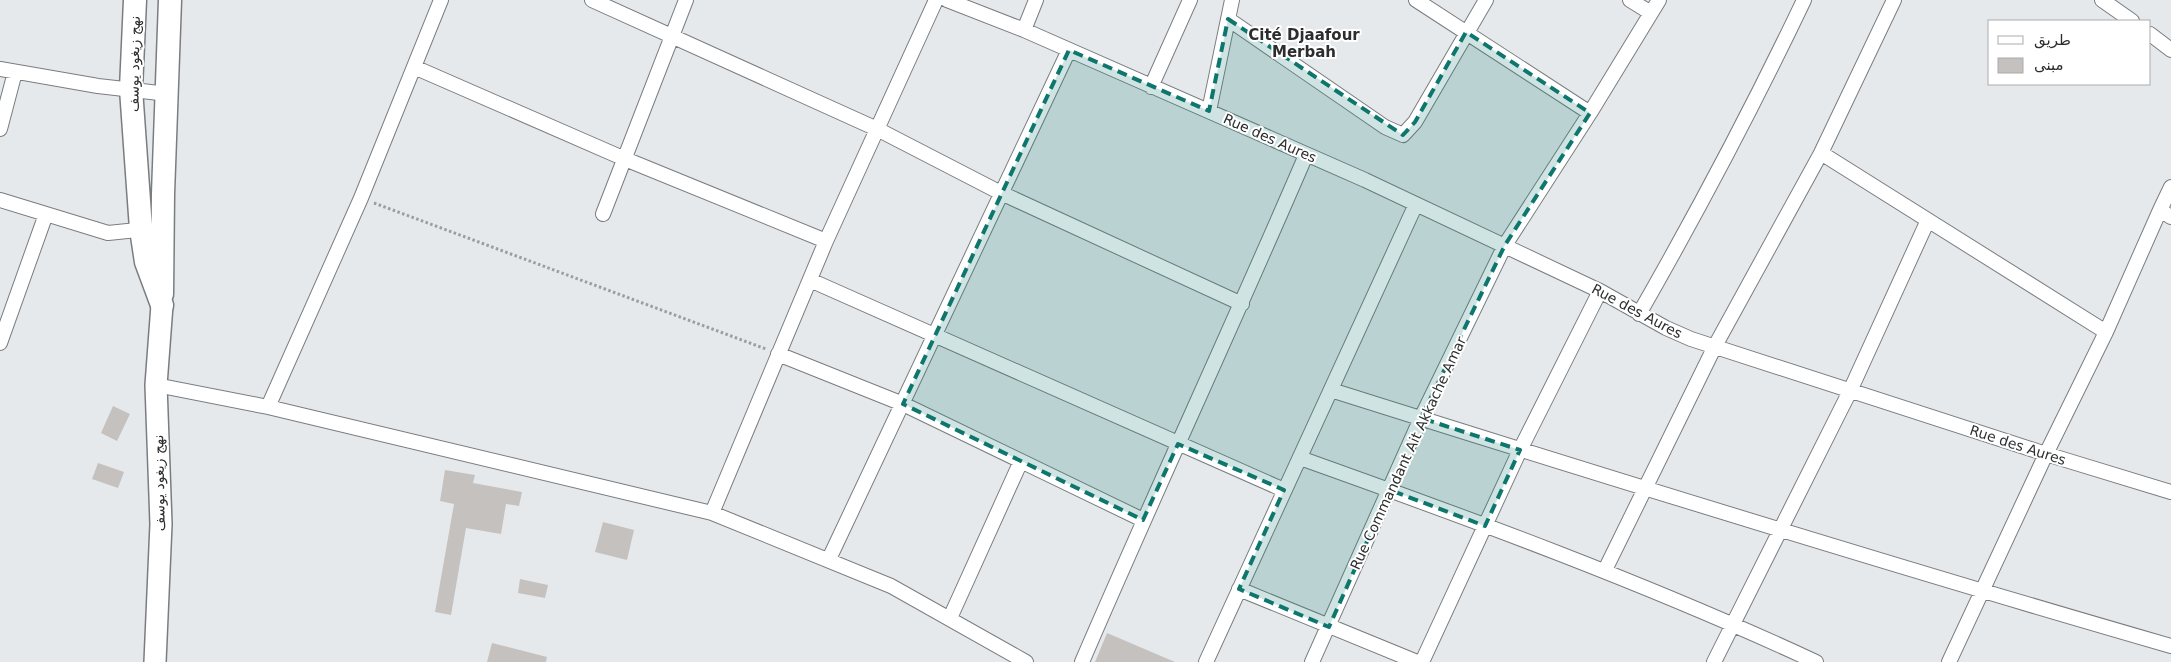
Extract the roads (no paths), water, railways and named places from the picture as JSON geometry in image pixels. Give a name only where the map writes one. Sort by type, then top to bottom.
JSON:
[{"type":"highway","name":"نهج زيغود يوسف","points":[[135,0],[131,89],[141,229],[146,262],[162,304]]},
{"type":"highway","name":"نهج زيغود يوسف","points":[[162,304],[170,0]]},
{"type":"main road","name":"نهج زيغود يوسف","points":[[155,662],[161,524],[156,385],[162,304]]},
{"type":"street","points":[[268,407],[362,198],[441,0]]},
{"type":"street","points":[[592,0],[672,34],[877,129],[1001,193],[1242,304]]},
{"type":"street","points":[[603,214],[686,0]]},
{"type":"street","points":[[712,513],[826,241],[936,0]]},
{"type":"street","name":"Rue des Aures","points":[[947,0],[1024,30],[1416,204],[1600,291],[1666,328],[1850,391],[2171,492]]},
{"type":"street","points":[[1024,30],[1036,0]]},
{"type":"street","points":[[1151,87],[1190,0]]},
{"type":"street","points":[[1209,111],[1232,0]]},
{"type":"street","points":[[1416,0],[1590,113]]},
{"type":"street","points":[[1228,19],[1385,127],[1403,135],[1415,122],[1486,0]]},
{"type":"street","points":[[1630,0],[1651,13]]},
{"type":"street","name":"Rue Commandant Ait Akkache Amar","points":[[1312,662],[1421,418],[1505,245],[1590,113],[1658,0]]},
{"type":"street","points":[[1639,314],[1688,229],[1758,97],[1804,0]]},
{"type":"street","points":[[1605,570],[1715,346],[1821,153],[1894,0]]},
{"type":"street","points":[[2102,0],[2131,20]]},
{"type":"street","points":[[2151,35],[2171,50]]},
{"type":"street","points":[[829,559],[1069,50]]},
{"type":"street","points":[[414,67],[625,159],[826,241]]},
{"type":"street","points":[[0,69],[168,94]]},
{"type":"street","points":[[0,129],[15,72]]},
{"type":"street","points":[[1821,153],[2106,332]]},
{"type":"street","points":[[1082,662],[1143,520],[1242,304],[1306,155]]},
{"type":"street","points":[[1950,662],[2046,454],[2166,213],[2171,187]]},
{"type":"street","points":[[0,200],[108,232],[164,227]]},
{"type":"street","points":[[1206,662],[1416,204]]},
{"type":"street","points":[[0,343],[46,214]]},
{"type":"street","points":[[1714,662],[1850,391],[1928,220]]},
{"type":"street","points":[[810,280],[1284,490]]},
{"type":"street","points":[[1422,662],[1520,450],[1600,291]]},
{"type":"street","points":[[778,354],[903,404],[1143,520]]},
{"type":"street","points":[[156,385],[268,407],[712,513],[829,559],[891,586],[1026,662]]},
{"type":"street","points":[[1331,390],[1645,490],[1780,529],[1983,592],[2171,646]]},
{"type":"street","points":[[1300,458],[1605,570],[1734,624],[1816,662]]},
{"type":"street","points":[[950,618],[1021,461]]},
{"type":"street","points":[[1239,589],[1418,662]]},
{"type":"district","name":"Cité Djaafour Merbah","points":[[1304,44]]}]
